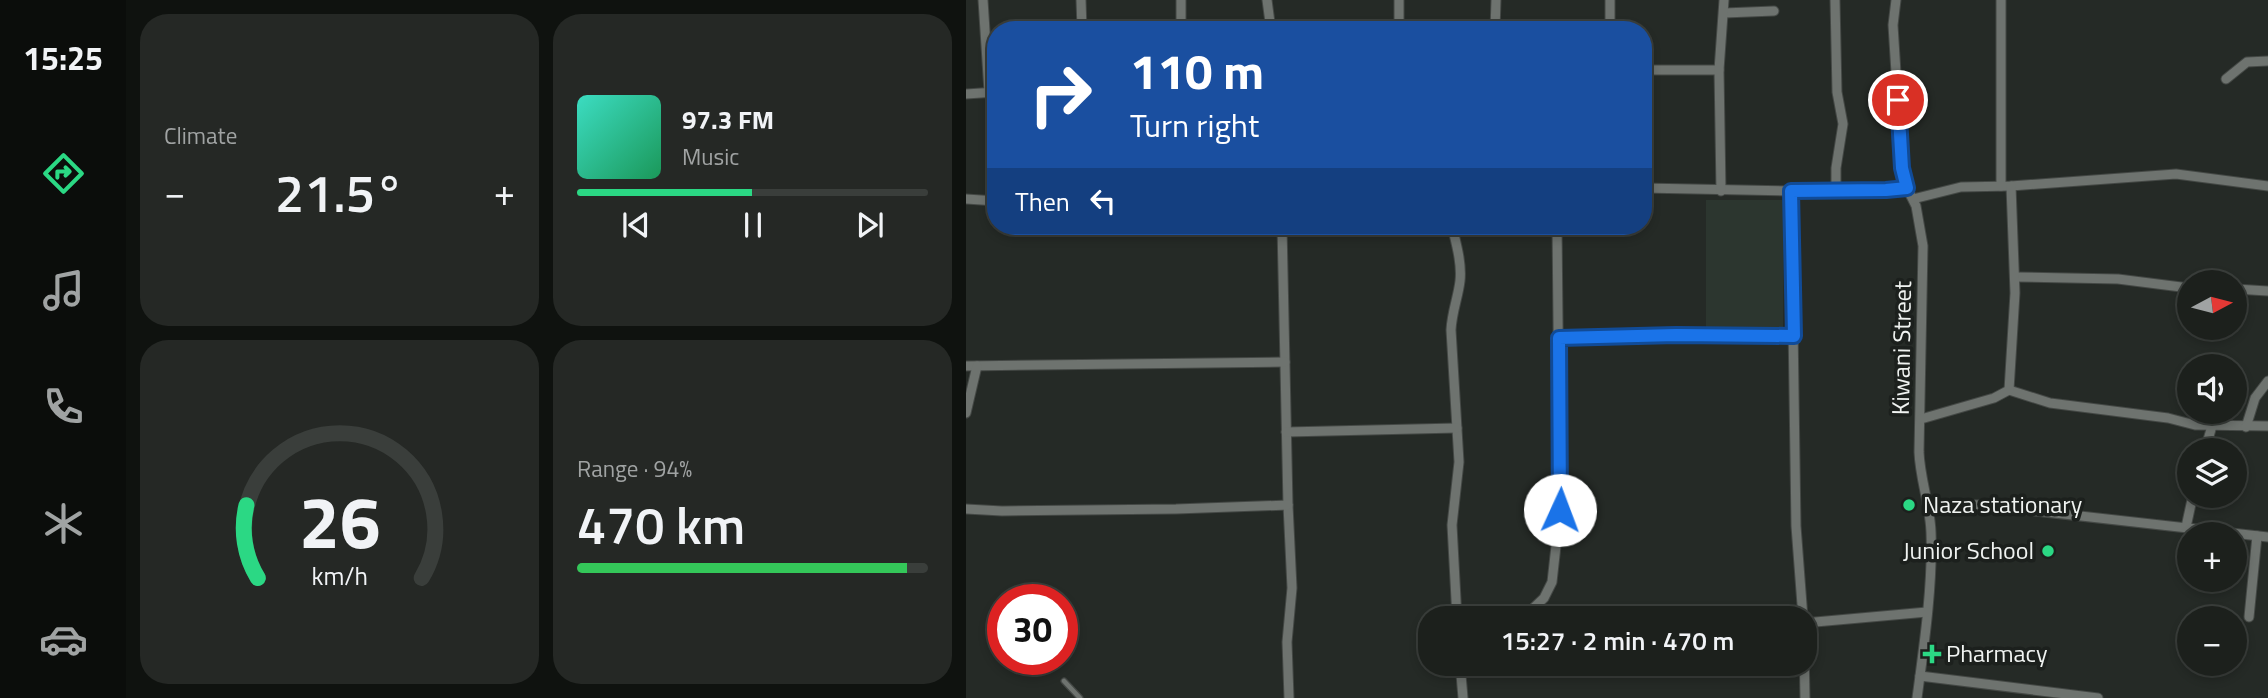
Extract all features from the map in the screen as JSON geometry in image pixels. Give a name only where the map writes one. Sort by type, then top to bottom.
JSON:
[{"type":"street","points":[[983,0],[987,41]]},
{"type":"street","points":[[1081,0],[1082,21]]},
{"type":"street","points":[[1181,0],[1181,21]]},
{"type":"street","points":[[1267,0],[1270,21]]},
{"type":"street","points":[[1399,0],[1399,21]]},
{"type":"street","points":[[1495,21],[1496,0]]},
{"type":"street","points":[[1610,0],[1610,21]]},
{"type":"street","points":[[1721,191],[1720,70],[1724,0]]},
{"type":"street","points":[[1835,0],[1837,92],[1843,124],[1836,168],[1836,191]]},
{"type":"street","name":"Kiwani Street","points":[[1896,0],[1893,25],[1902,168],[1919,219],[1923,246],[1920,464],[1931,547],[1917,698]]},
{"type":"street","points":[[2001,0],[2001,186]]},
{"type":"street","points":[[1724,13],[1773,11]]},
{"type":"street","points":[[2226,79],[2247,62],[2268,61]]},
{"type":"street","points":[[1652,69],[1720,70]]},
{"type":"street","points":[[966,94],[987,92]]},
{"type":"street","points":[[1913,200],[1961,187],[2176,174],[2268,186]]},
{"type":"street","points":[[2009,390],[2015,277],[2011,186]]},
{"type":"street","points":[[1652,188],[1836,191],[1907,188]]},
{"type":"street","points":[[1791,191],[1797,526],[1803,606]]},
{"type":"street","points":[[966,199],[987,200]]},
{"type":"street","points":[[1282,235],[1287,505],[1292,588],[1287,642],[1289,698]]},
{"type":"street","points":[[1454,235],[1460,279],[1452,310],[1451,330],[1460,462],[1452,525],[1456,606]]},
{"type":"street","points":[[1536,606],[1544,598],[1552,582],[1562,475],[1556,235]]},
{"type":"street","points":[[2015,277],[2118,279],[2177,286]]},
{"type":"street","points":[[2247,290],[2268,291]]},
{"type":"street","points":[[1559,338],[1794,336]]},
{"type":"street","points":[[966,366],[1285,362]]},
{"type":"street","points":[[966,413],[977,366]]},
{"type":"street","points":[[2246,427],[2255,398],[2268,381]]},
{"type":"street","points":[[1921,419],[1994,398],[2009,390],[2049,403],[2212,426],[2268,426]]},
{"type":"street","points":[[2208,438],[2212,426]]},
{"type":"street","points":[[1286,432],[1457,428]]},
{"type":"street","points":[[1927,504],[1982,505],[2177,526]]},
{"type":"street","points":[[966,509],[1165,509],[1287,505]]},
{"type":"street","points":[[2247,535],[2268,537]]},
{"type":"street","points":[[2249,617],[2257,536]]},
{"type":"street","points":[[1817,619],[1927,612]]},
{"type":"street","points":[[1461,676],[1463,698]]},
{"type":"street","points":[[1805,676],[1805,698]]},
{"type":"street","points":[[1920,676],[2098,698]]},
{"type":"lane","points":[[1064,681],[1080,698]]},
{"type":"shaded area","points":[[1706,200],[1784,200],[1783,331],[1706,330]]},
{"type":"place","name":"Naza stationary","points":[[1909,505]]},
{"type":"place","name":"Junior School","points":[[2048,551]]},
{"type":"place","name":"Pharmacy","points":[[1932,654]]},
{"type":"route","points":[[1560,510],[1562,475],[1559,338],[1794,336],[1791,191],[1907,188],[1903,180],[1898,100]]}]
